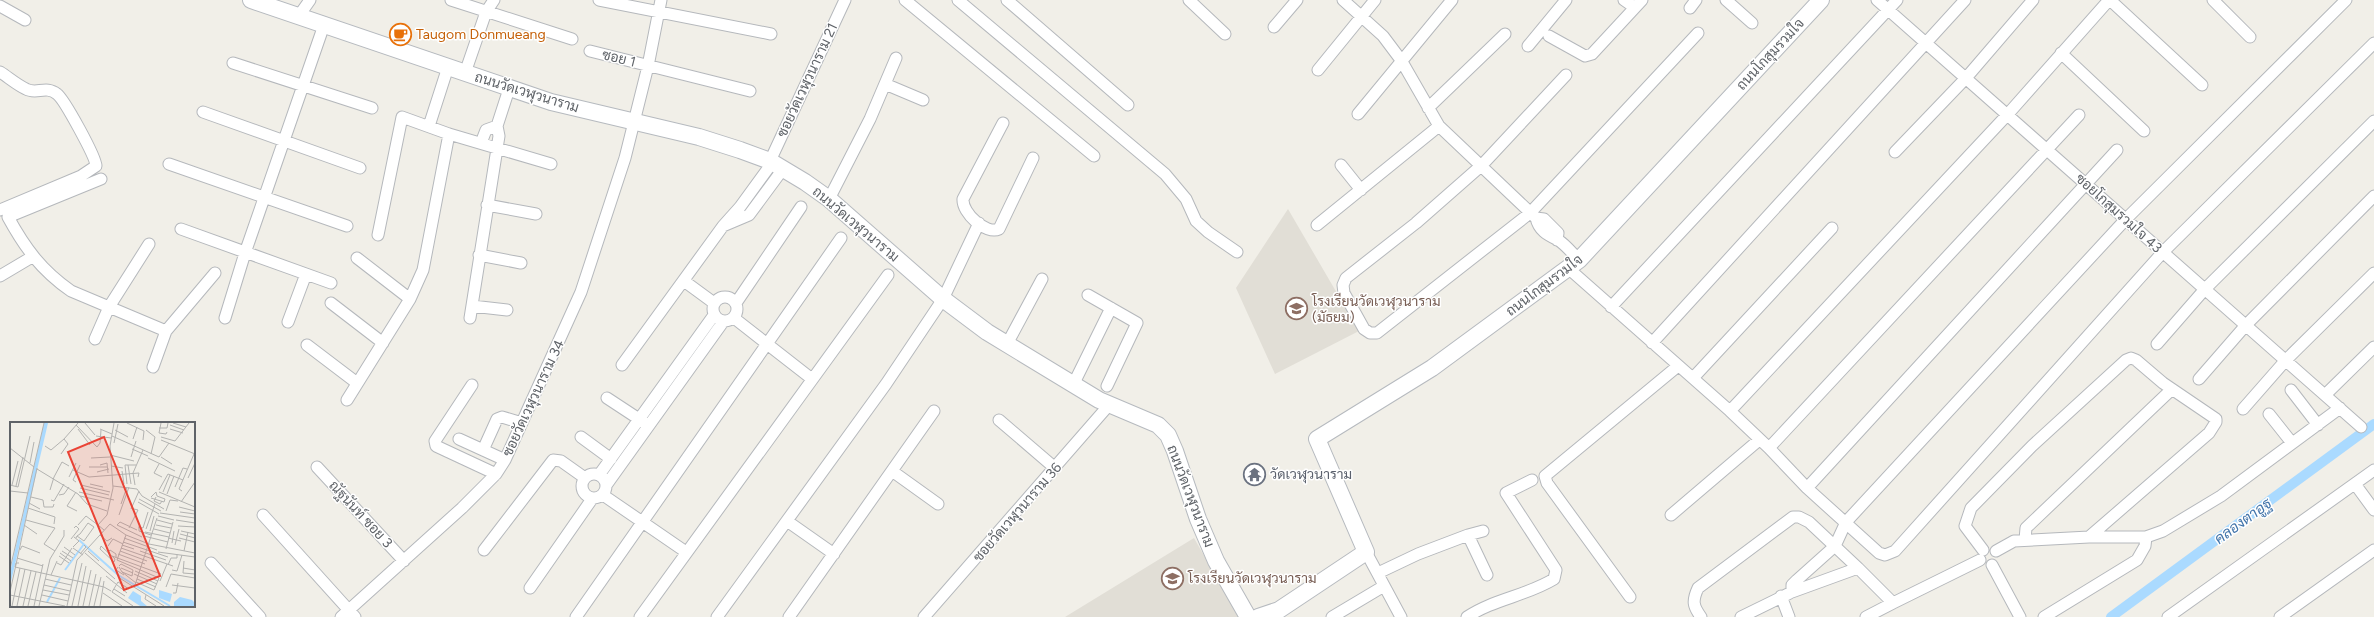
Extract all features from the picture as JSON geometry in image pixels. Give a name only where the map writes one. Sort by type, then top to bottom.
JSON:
[{"type":"street","name":"ถนนวัดเวฬุวนาราม","points":[[251,0],[509,89],[551,102],[699,138],[775,164],[830,199],[944,299],[1006,344],[1109,405],[1149,420],[1168,435],[1198,519],[1213,555],[1248,617]]},
{"type":"street","points":[[298,17],[310,0]]},
{"type":"street","points":[[451,0],[572,39]]},
{"type":"street","points":[[465,73],[486,12],[494,0]]},
{"type":"street","points":[[599,0],[660,5],[771,34]]},
{"type":"street","name":"ซอยวัดเวฬุวนาราม 21","points":[[622,365],[723,226],[775,164],[845,0]]},
{"type":"street","points":[[905,0],[1094,156]]},
{"type":"street","points":[[958,0],[1165,174],[1186,199],[1196,221],[1208,232],[1237,252]]},
{"type":"street","points":[[1007,0],[1128,105]]},
{"type":"street","points":[[1189,0],[1225,34]]},
{"type":"street","points":[[1274,27],[1296,0]]},
{"type":"street","points":[[1342,0],[1383,36],[1401,60],[1439,126],[1482,165],[1533,216],[1544,219],[1558,233],[1558,240],[1574,264],[1611,306],[1652,344],[1730,411],[1769,448],[1807,488],[1846,522],[1878,553],[1885,555],[1896,551],[2163,252],[2374,43]]},
{"type":"street","points":[[1318,70],[1375,0]]},
{"type":"street","points":[[1358,114],[1452,0]]},
{"type":"street","points":[[1528,46],[1566,0]]},
{"type":"street","points":[[1549,36],[1585,56],[1592,54],[1638,3],[1624,0]]},
{"type":"street","points":[[1726,0],[1752,23]]},
{"type":"street","name":"ถนนโกสุมรวมใจ","points":[[1366,552],[1317,439],[1432,368],[1574,264],[1821,0]]},
{"type":"street","name":"ซอยโกสุมรวมใจ 43","points":[[1877,0],[2361,427]]},
{"type":"street","points":[[1611,306],[1897,0]]},
{"type":"street","points":[[1652,344],[1928,44],[1965,0]]},
{"type":"street","points":[[1895,152],[1966,78],[2033,0]]},
{"type":"street","points":[[1730,411],[2008,114],[2061,52],[2109,0],[2202,85]]},
{"type":"street","points":[[2213,0],[2250,37]]},
{"type":"street","points":[[1789,617],[1786,594],[1797,580],[1835,546],[1846,522],[2126,219],[2346,0]]},
{"type":"street","name":"ซอยวัดเวฬุวนาราม 34","points":[[348,615],[496,474],[505,460],[581,292],[625,158],[648,66],[660,5]]},
{"type":"street","points":[[0,6],[25,20]]},
{"type":"street","points":[[224,318],[264,197],[285,143],[324,25]]},
{"type":"street","points":[[1566,75],[1482,165],[1416,223],[1346,278],[1343,285],[1344,293],[1364,329],[1370,333],[1377,333],[1533,216],[1698,33]]},
{"type":"street","points":[[1428,108],[1505,34]]},
{"type":"street","name":"ซอย 1","points":[[590,51],[750,91]]},
{"type":"street","points":[[2061,52],[2144,131]]},
{"type":"street","points":[[830,199],[870,119],[896,58]]},
{"type":"street","points":[[233,63],[372,108]]},
{"type":"street","points":[[429,126],[448,67]]},
{"type":"street","points":[[0,72],[26,89],[33,91],[49,89],[59,94],[92,152],[96,166],[81,176],[0,210]]},
{"type":"street","points":[[886,84],[923,100]]},
{"type":"street","points":[[470,318],[499,136],[496,126],[509,89]]},
{"type":"street","points":[[203,112],[285,143],[360,168]]},
{"type":"street","points":[[1769,448],[2079,115]]},
{"type":"street","points":[[378,235],[402,117],[449,134],[551,164]]},
{"type":"street","points":[[2157,344],[2205,289],[2374,121]]},
{"type":"street","points":[[1003,123],[963,199],[963,206],[966,211],[988,230],[994,231],[999,229],[1034,158]]},
{"type":"street","points":[[481,143],[486,130],[496,126]]},
{"type":"street","points":[[1317,225],[1439,126]]},
{"type":"street","points":[[347,400],[410,299],[423,270],[449,134]]},
{"type":"street","points":[[1807,488],[2117,150]]},
{"type":"street","points":[[169,164],[347,226]]},
{"type":"street","points":[[1341,165],[1361,190]]},
{"type":"street","points":[[101,178],[8,217],[32,257],[70,291],[166,331]]},
{"type":"street","points":[[2199,379],[2246,325],[2374,196]]},
{"type":"street","points":[[487,205],[536,214]]},
{"type":"street","points":[[603,495],[607,484],[723,322],[734,318],[737,311],[736,302],[801,207]]},
{"type":"street","points":[[717,617],[886,384],[944,299],[979,223]]},
{"type":"street","points":[[1693,378],[1832,228]]},
{"type":"street","points":[[181,229],[330,283]]},
{"type":"street","points":[[576,617],[841,238]]},
{"type":"street","points":[[95,339],[109,307],[149,244]]},
{"type":"street","points":[[479,255],[521,264]]},
{"type":"street","points":[[0,276],[32,257]]},
{"type":"street","points":[[357,258],[410,299]]},
{"type":"street","points":[[153,367],[166,331],[215,273]]},
{"type":"street","points":[[2243,409],[2286,360],[2374,273]]},
{"type":"street","points":[[288,322],[306,274]]},
{"type":"street","points":[[640,617],[888,275]]},
{"type":"street","points":[[1006,344],[1042,279]]},
{"type":"street","points":[[684,281],[714,303]]},
{"type":"street","points":[[1088,295],[1137,323],[1107,386]]},
{"type":"street","points":[[714,303],[725,297],[736,302]]},
{"type":"street","points":[[331,303],[383,343]]},
{"type":"street","points":[[599,475],[714,315],[714,303]]},
{"type":"street","points":[[472,306],[507,310]]},
{"type":"street","points":[[1073,385],[1111,308]]},
{"type":"street","points":[[714,315],[723,322]]},
{"type":"street","points":[[734,318],[766,345],[812,379]]},
{"type":"street","points":[[307,345],[357,383]]},
{"type":"street","points":[[2325,395],[2374,346]]},
{"type":"street","points":[[1866,617],[1981,555],[1985,547],[1993,547],[1996,550],[1998,560],[1992,565],[1985,565],[1981,555],[1965,526],[1971,508],[2032,446],[2126,360],[2131,358],[2136,360],[2172,390],[2216,418],[2214,427],[2090,537]]},
{"type":"street","points":[[1630,597],[1547,483],[1545,476],[1678,366]]},
{"type":"street","points":[[472,385],[440,432],[435,441],[436,446],[496,474]]},
{"type":"street","points":[[2025,540],[2026,528],[2172,390]]},
{"type":"street","points":[[2290,390],[2318,425]]},
{"type":"street","points":[[608,398],[649,425]]},
{"type":"street","name":"ซอยวัดเวฬุวนาราม 36","points":[[924,617],[1109,405]]},
{"type":"street","points":[[1996,550],[2014,541],[2025,540],[2090,537],[2146,537],[2178,523],[2221,496],[2340,408]]},
{"type":"street","points":[[789,617],[934,411]]},
{"type":"street","points":[[2269,414],[2292,443]]},
{"type":"street","points":[[483,450],[497,419],[502,417],[522,423]]},
{"type":"street","points":[[999,420],[1055,468]]},
{"type":"street","points":[[581,437],[611,458]]},
{"type":"street","points":[[459,439],[505,460]]},
{"type":"street","points":[[1671,515],[1759,440]]},
{"type":"street","points":[[484,550],[553,460],[561,461],[585,478]]},
{"type":"street","name":"ณัฐนันท์ ซอย 3","points":[[317,467],[404,561]]},
{"type":"street","points":[[2172,616],[2374,470]]},
{"type":"street","points":[[892,471],[938,504]]},
{"type":"street","points":[[592,499],[583,492],[582,484],[585,478],[590,474],[599,475],[607,484]]},
{"type":"street","points":[[1467,617],[1482,607],[1540,588],[1554,579],[1556,570],[1506,493],[1532,480]]},
{"type":"street","points":[[2355,484],[2374,510]]},
{"type":"street","points":[[603,495],[686,552]]},
{"type":"street","points":[[530,588],[592,499],[603,495]]},
{"type":"street","points":[[263,515],[348,615]]},
{"type":"street","points":[[1701,617],[1694,607],[1693,600],[1698,588],[1792,517],[1799,517],[1809,522],[1893,603]]},
{"type":"street","points":[[787,521],[834,554]]},
{"type":"street","points":[[1378,573],[1418,554],[1483,530]]},
{"type":"street","points":[[1468,535],[1487,575]]},
{"type":"street","points":[[2044,617],[2137,560],[2145,546],[2146,537]]},
{"type":"street","points":[[2280,617],[2374,550]]},
{"type":"street","points":[[1258,617],[1279,610],[1366,552],[1401,617]]},
{"type":"street","points":[[211,563],[260,617]]},
{"type":"street","points":[[1992,565],[2020,617]]},
{"type":"street","points":[[1741,617],[1786,594],[1858,568]]},
{"type":"street","points":[[1332,617],[1384,586]]},
{"type":"shaded area","name":"โรงเรียนวัดเวฬุวนาราม (มัธยม)","points":[[1288,209],[1359,331],[1275,374],[1236,288]]},
{"type":"shaded area","name":"โรงเรียนวัดเวฬุวนาราม","points":[[1194,538],[1239,617],[1065,617]]},
{"type":"waterway","name":"คลองตาอูฐ","points":[[2111,617],[2374,424]]},
{"type":"place","name":"Taugom Donmueang","points":[[400,34]]},
{"type":"place","name":"โรงเรียนวัดเวฬุวนาราม (มัธยม)","points":[[1296,309]]},
{"type":"place","name":"วัดเวฬุวนาราม","points":[[1254,474]]},
{"type":"place","name":"โรงเรียนวัดเวฬุวนาราม","points":[[1173,578]]}]
